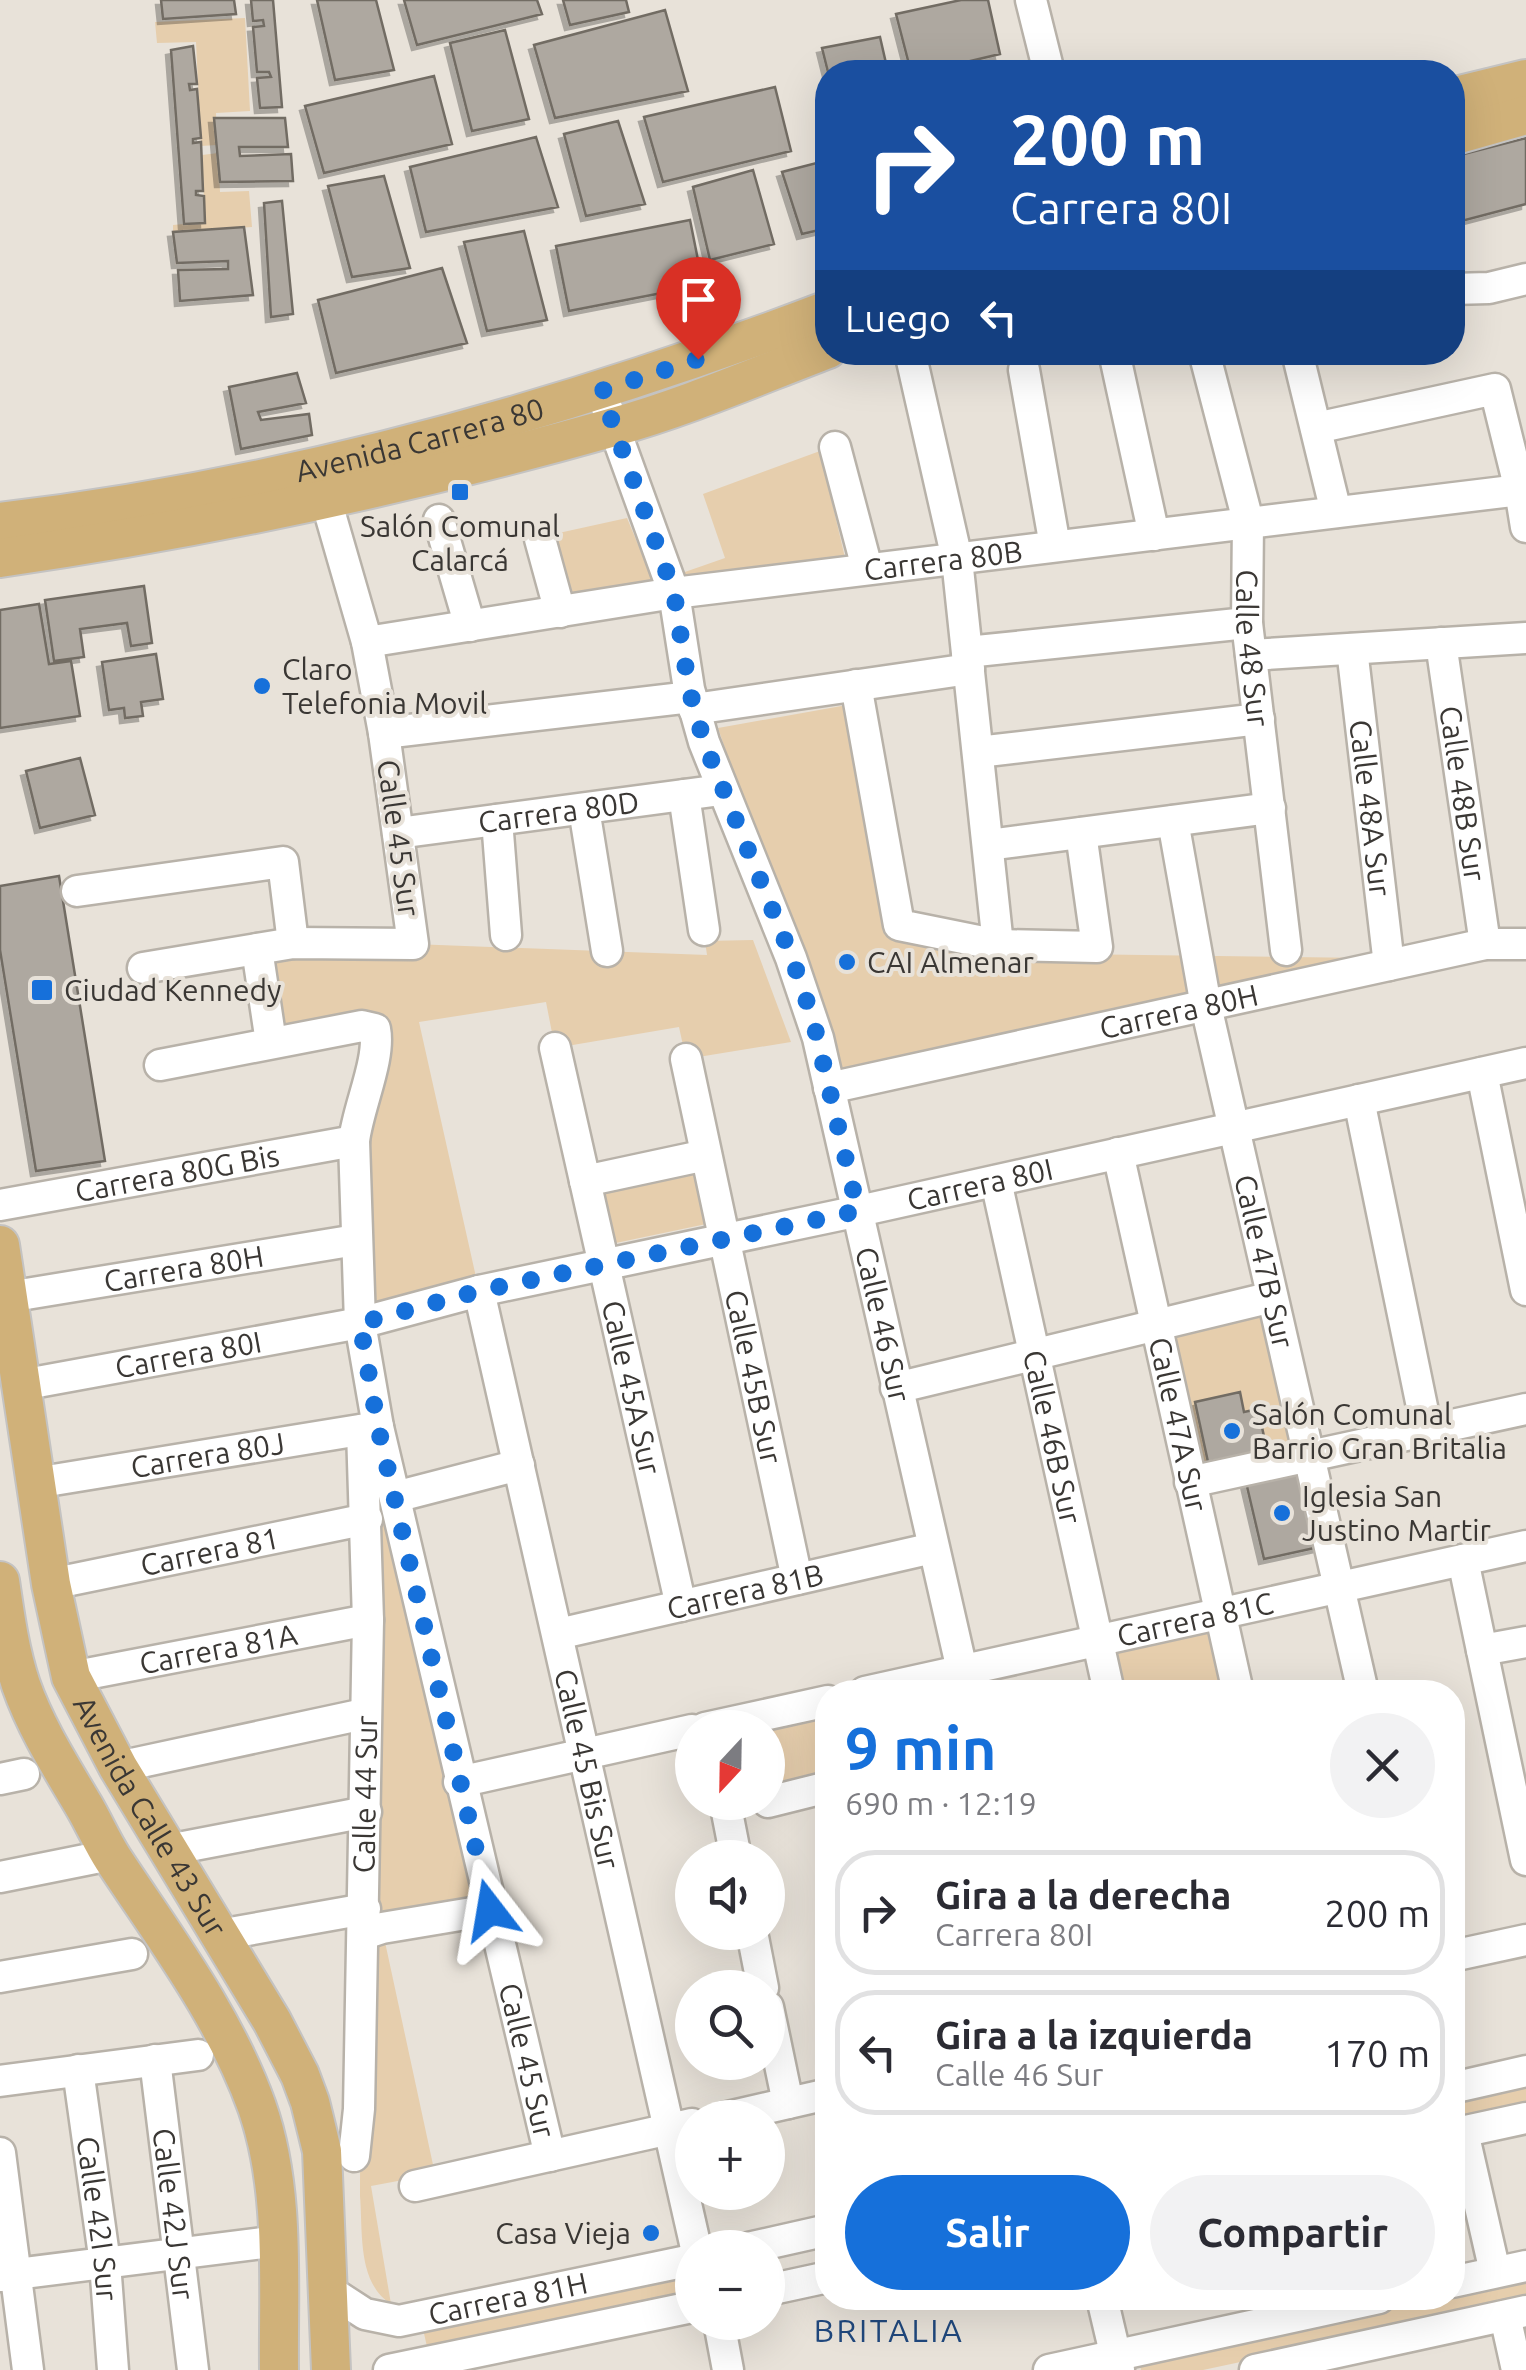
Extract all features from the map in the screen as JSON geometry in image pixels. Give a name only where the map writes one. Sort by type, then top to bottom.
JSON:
[{"type":"main road","points":[[1465,94],[1526,78]]},
{"type":"main road","points":[[1465,132],[1526,115]]},
{"type":"main road","name":"Avenida Carrera 80","points":[[0,522],[113,507],[286,475],[433,439],[601,391],[815,315]]},
{"type":"main road","name":"Avenida Carrera 80","points":[[0,558],[187,528],[326,500],[614,427],[815,354]]},
{"type":"main road","name":"Avenida Calle 43 Sur","points":[[0,1245],[51,1584],[71,1677],[118,1767],[272,2021],[310,2102],[322,2151],[332,2370]]},
{"type":"main road","name":"Avenida Calle 43 Sur","points":[[0,1586],[22,1688],[60,1768],[110,1855],[172,1946],[245,2076],[268,2147],[278,2241],[281,2366]]},
{"type":"street","points":[[1031,0],[1046,60]]},
{"type":"street","points":[[1465,288],[1488,288],[1526,279]]},
{"type":"street","points":[[913,365],[957,559],[998,945]]},
{"type":"street","points":[[1117,365],[1154,535]]},
{"type":"street","name":"Calle 48 Sur","points":[[1207,365],[1248,521],[1247,623],[1286,950]]},
{"type":"street","points":[[1300,365],[1336,512]]},
{"type":"street","points":[[1024,370],[1055,546]]},
{"type":"street","points":[[1316,428],[1495,389],[1514,416],[1526,526]]},
{"type":"street","name":"Calle 46 Sur","points":[[601,391],[674,593],[693,703],[722,790],[792,958],[818,1038],[964,1680]]},
{"type":"street","points":[[835,447],[867,568]]},
{"type":"street","name":"Carrera 80B","points":[[367,642],[674,593],[1520,490]]},
{"type":"street","name":"Calle 45 Sur","points":[[293,943],[413,944],[384,733],[367,642],[326,500]]},
{"type":"street","points":[[439,520],[470,626]]},
{"type":"street","points":[[540,539],[560,612]]},
{"type":"street","points":[[384,733],[856,686],[968,661],[1247,623]]},
{"type":"street","points":[[1251,655],[1526,638]]},
{"type":"street","name":"Calle 48B Sur","points":[[1441,643],[1486,944]]},
{"type":"street","name":"Calle 48A Sur","points":[[1352,649],[1389,966]]},
{"type":"street","points":[[856,686],[899,924],[998,945],[1097,947],[1080,833]]},
{"type":"street","points":[[978,752],[1259,720]]},
{"type":"street","name":"Carrera 80D","points":[[398,834],[722,790]]},
{"type":"street","points":[[684,795],[704,930]]},
{"type":"street","points":[[584,808],[607,951]]},
{"type":"street","points":[[988,845],[1270,808]]},
{"type":"street","points":[[497,820],[506,935]]},
{"type":"street","points":[[1173,821],[1206,1006]]},
{"type":"street","points":[[77,891],[283,862],[293,943],[143,968]]},
{"type":"street","name":"Carrera 80H","points":[[829,1088],[1486,944],[1526,944]]},
{"type":"street","points":[[257,949],[269,1029]]},
{"type":"street","name":"Calle 47B Sur","points":[[1206,1006],[1359,1680]]},
{"type":"street","name":"Calle 45 Sur","points":[[160,1065],[362,1026],[375,1029],[376,1055],[358,1112],[354,1141],[360,1323],[370,1428],[394,1497],[550,2156]]},
{"type":"street","name":"Calle 45A Sur","points":[[555,1048],[681,1606]]},
{"type":"street","name":"Calle 45B Sur","points":[[686,1060],[797,1579]]},
{"type":"street","name":"Carrera 80I","points":[[21,1385],[360,1323],[479,1291],[1526,1063]]},
{"type":"street","points":[[1482,1073],[1526,1290]]},
{"type":"street","points":[[1360,1100],[1427,1431]]},
{"type":"street","name":"Carrera 80G Bis","points":[[0,1204],[354,1141]]},
{"type":"street","name":"Calle 47A Sur","points":[[1118,1153],[1235,1680]]},
{"type":"street","points":[[585,1181],[706,1155]]},
{"type":"street","name":"Calle 46B Sur","points":[[996,1180],[1105,1680]]},
{"type":"street","name":"Carrera 80H","points":[[8,1297],[356,1240]]},
{"type":"street","name":"Calle 45 Bis Sur","points":[[479,1291],[585,1754],[675,2104]]},
{"type":"street","points":[[896,1388],[1272,1297]]},
{"type":"street","points":[[1190,1482],[1526,1409]]},
{"type":"street","name":"Carrera 80J","points":[[36,1484],[370,1428]]},
{"type":"street","name":"Calle 44 Sur","points":[[354,2156],[364,1921],[370,1428]]},
{"type":"street","points":[[394,1497],[519,1465]]},
{"type":"street","name":"Carrera 81","points":[[51,1584],[367,1519]]},
{"type":"street","name":"Carrera 81C","points":[[970,1680],[1097,1641],[1526,1546]]},
{"type":"street","name":"Carrera 81B","points":[[558,1634],[932,1548]]},
{"type":"street","points":[[1464,1560],[1526,1860]]},
{"type":"street","name":"Carrera 81A","points":[[71,1677],[368,1620]]},
{"type":"street","points":[[1482,1650],[1526,1642]]},
{"type":"street","points":[[785,1710],[815,1704]]},
{"type":"street","points":[[118,1767],[364,1714]]},
{"type":"street","points":[[459,1782],[675,1734]]},
{"type":"street","points":[[785,1798],[815,1791]]},
{"type":"street","points":[[168,1850],[366,1812]]},
{"type":"street","points":[[0,1876],[110,1855]]},
{"type":"street","points":[[219,1934],[490,1910]]},
{"type":"street","points":[[1465,1953],[1526,1940]]},
{"type":"street","points":[[0,1978],[132,1954]]},
{"type":"street","points":[[0,2080],[198,2054]]},
{"type":"street","name":"Calle 42J Sur","points":[[155,2060],[193,2370]]},
{"type":"street","name":"Calle 42I Sur","points":[[78,2070],[105,2263],[114,2370]]},
{"type":"street","points":[[1465,2084],[1526,2071]]},
{"type":"street","points":[[783,2080],[788,2103]]},
{"type":"street","points":[[785,2104],[815,2097]]},
{"type":"street","points":[[1465,2131],[1526,2118]]},
{"type":"street","points":[[415,2186],[675,2128]]},
{"type":"street","points":[[0,2153],[8,2275],[28,2370]]},
{"type":"street","points":[[1465,2159],[1495,2272]]},
{"type":"street","points":[[785,2240],[815,2233]]},
{"type":"street","points":[[8,2275],[278,2241]]},
{"type":"street","name":"Carrera 81H","points":[[328,2290],[365,2314],[400,2321],[675,2264]]},
{"type":"street","points":[[1465,2279],[1526,2266]]},
{"type":"street","points":[[785,2286],[815,2279]]},
{"type":"street","points":[[1105,2310],[1117,2362]]},
{"type":"street","points":[[1049,2370],[1117,2362],[1330,2310]]},
{"type":"street","name":"Carrera 81H","points":[[389,2370],[675,2311]]},
{"type":"street","points":[[1254,2370],[1515,2313],[1517,2370]]},
{"type":"street","points":[[723,2340],[728,2370]]},
{"type":"shaded area","points":[[245,18],[250,111],[216,113],[217,145],[201,146],[196,42],[157,43],[155,22]]},
{"type":"shaded area","points":[[218,153],[220,192],[249,191],[252,227],[173,232],[173,225],[205,222],[202,155]]},
{"type":"shaded area","points":[[820,451],[846,562],[685,584],[682,573],[725,558],[703,494]]},
{"type":"shaded area","points":[[627,518],[657,590],[564,604],[545,536]]},
{"type":"shaded area","points":[[847,705],[890,934],[1004,953],[1369,958],[841,1071],[820,991],[760,850],[718,728]]},
{"type":"shaded area","points":[[753,940],[791,1042],[686,1059],[679,1027],[555,1048],[546,1002],[419,1022],[476,1277],[369,1305],[365,1122],[390,1029],[383,1018],[269,1029],[259,961],[413,944],[707,955],[705,941]]},
{"type":"shaded area","points":[[698,1161],[711,1223],[611,1244],[597,1182]]},
{"type":"shaded area","points":[[1266,1305],[1299,1447],[1197,1471],[1163,1328]]},
{"type":"shaded area","points":[[362,1430],[481,1912],[382,1928],[435,2174],[371,2186],[391,2304],[380,2295],[367,2270],[360,2196]]},
{"type":"shaded area","points":[[1214,1625],[1225,1680],[1120,1680],[1113,1647]]},
{"type":"shaded area","points":[[815,1719],[815,1783],[785,1789],[785,1725]]},
{"type":"shaded area","points":[[1526,2083],[1526,2108],[1465,2122],[1465,2097]]},
{"type":"shaded area","points":[[675,2274],[675,2296],[428,2351],[423,2329]]},
{"type":"shaded area","points":[[1526,2274],[1526,2301],[1203,2370],[1141,2370],[1138,2357],[1360,2310],[1465,2310],[1465,2287]]},
{"type":"building","points":[[161,0],[234,0],[236,14],[163,19]]},
{"type":"building","points":[[251,0],[273,0],[282,107],[260,108],[257,78],[271,77],[269,72],[257,72],[253,27],[264,26],[263,20],[253,21]]},
{"type":"building","points":[[317,0],[376,0],[394,70],[335,80]]},
{"type":"building","points":[[404,0],[537,0],[542,14],[417,45]]},
{"type":"building","points":[[563,0],[626,0],[629,12],[570,25]]},
{"type":"building","points":[[961,0],[988,0],[1000,54],[975,60],[908,60],[896,14]]},
{"type":"building","points":[[665,10],[688,91],[555,118],[534,45]]},
{"type":"building","points":[[505,30],[529,119],[472,131],[450,43]]},
{"type":"building","points":[[880,37],[885,60],[825,60],[822,48]]},
{"type":"building","points":[[193,46],[197,84],[189,84],[190,90],[197,89],[201,138],[193,139],[193,143],[201,142],[203,191],[196,191],[196,195],[204,196],[205,223],[184,224],[171,50]]},
{"type":"building","points":[[434,76],[452,144],[324,173],[305,106]]},
{"type":"building","points":[[775,87],[791,151],[663,182],[644,117]]},
{"type":"building","points":[[214,118],[285,118],[288,147],[239,147],[240,156],[291,154],[293,181],[220,182]]},
{"type":"building","points":[[618,121],[645,204],[586,216],[564,134]]},
{"type":"building","points":[[536,137],[558,207],[426,232],[410,167]]},
{"type":"building","points":[[1526,138],[1526,204],[1465,220],[1465,154]]},
{"type":"building","points":[[815,163],[815,231],[802,234],[782,172]]},
{"type":"building","points":[[753,170],[774,244],[710,260],[693,187]]},
{"type":"building","points":[[384,176],[410,268],[352,277],[328,186]]},
{"type":"building","points":[[282,201],[293,314],[271,317],[264,203]]},
{"type":"building","points":[[690,220],[703,285],[569,311],[556,246]]},
{"type":"building","points":[[244,227],[253,295],[180,301],[178,270],[228,269],[228,261],[177,263],[173,232]]},
{"type":"building","points":[[524,231],[547,320],[487,331],[464,242]]},
{"type":"building","points":[[442,268],[467,343],[336,373],[318,300]]},
{"type":"building","points":[[297,373],[306,403],[258,412],[261,420],[309,414],[312,435],[241,449],[229,387]]},
{"type":"building","points":[[144,586],[152,643],[131,646],[127,623],[80,629],[84,657],[54,661],[45,600]]},
{"type":"building","points":[[39,604],[49,664],[71,661],[80,716],[0,728],[0,610]]},
{"type":"building","points":[[156,654],[163,699],[141,702],[143,716],[125,718],[124,708],[109,710],[102,662]]},
{"type":"building","points":[[80,758],[95,815],[40,828],[26,771]]},
{"type":"building","name":"Ciudad Kennedy","points":[[59,876],[105,1161],[36,1171],[0,950],[0,886]]},
{"type":"building","name":"Salón Comunal Barrio Gran Britalia","points":[[1240,1392],[1244,1412],[1258,1409],[1267,1450],[1208,1462],[1195,1402]]},
{"type":"building","name":"Iglesia San Justino Martir","points":[[1301,1466],[1319,1547],[1264,1559],[1245,1478]]},
{"type":"place","name":"Salón Comunal Calarcá","points":[[460,492]]},
{"type":"place","name":"Claro Telefonia Movil","points":[[262,686]]},
{"type":"place","name":"CAI Almenar","points":[[847,962]]},
{"type":"place","name":"Ciudad Kennedy","points":[[42,990]]},
{"type":"place","name":"Salón Comunal Barrio Gran Britalia","points":[[1232,1431]]},
{"type":"place","name":"Iglesia San Justino Martir","points":[[1282,1513]]},
{"type":"place","name":"Casa Vieja","points":[[651,2233]]},
{"type":"district","name":"BRITALIA","points":[[889,2330]]},
{"type":"route","points":[[490,1910],[378,1427],[360,1323],[479,1291],[858,1211],[813,1020],[792,958],[704,742],[689,689],[674,593],[601,391],[698,359]]}]
